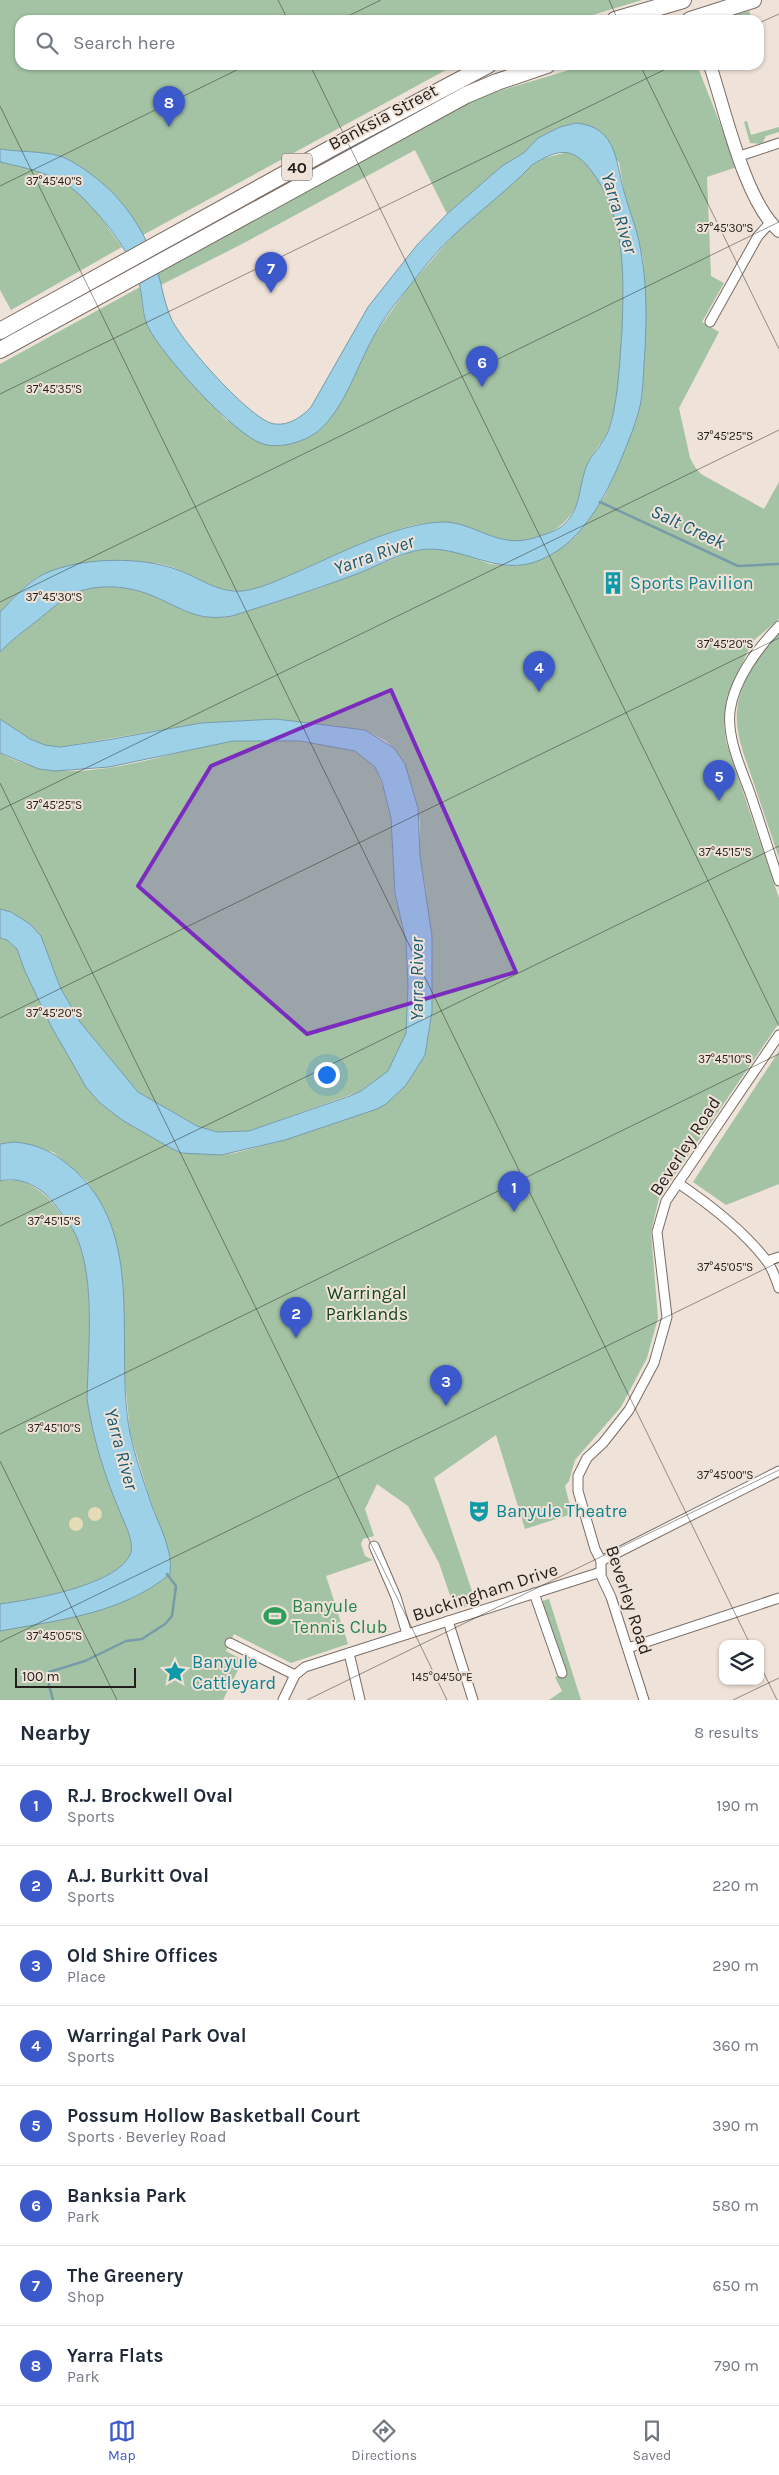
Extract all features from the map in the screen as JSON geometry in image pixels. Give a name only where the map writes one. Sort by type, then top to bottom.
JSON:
[{"type":"highway","points":[[632,15],[682,0],[690,15]]},
{"type":"highway","points":[[707,15],[753,0]]},
{"type":"highway","name":"Banksia Street","points":[[186,239],[339,144],[479,70]]},
{"type":"highway","name":"Banksia Street","points":[[186,239],[466,96],[497,82],[532,70]]},
{"type":"highway","name":"40","points":[[0,350],[96,288],[186,239]]},
{"type":"highway","name":"40","points":[[0,331],[96,288]]},
{"type":"main road","points":[[724,15],[732,6]]},
{"type":"main road","points":[[706,70],[718,87]]},
{"type":"main road","points":[[712,70],[754,198],[774,224]]},
{"type":"street","points":[[740,156],[779,143]]},
{"type":"street","points":[[710,322],[758,236],[774,224]]},
{"type":"street","points":[[779,626],[761,647],[740,681],[734,696],[730,718],[736,752],[779,881]]},
{"type":"street","name":"Beverley Road","points":[[644,1700],[628,1648],[600,1572],[601,1561],[578,1492],[578,1476],[587,1458],[603,1443],[629,1410],[654,1363],[667,1318],[658,1232],[666,1201],[779,1034]]},
{"type":"street","points":[[678,1183],[723,1218],[768,1261],[779,1288]]},
{"type":"street","points":[[768,1261],[779,1257]]},
{"type":"street","points":[[601,1561],[779,1471]]},
{"type":"street","points":[[374,1546],[396,1597],[407,1634]]},
{"type":"street","name":"Buckingham Drive","points":[[295,1675],[306,1667],[600,1572]]},
{"type":"street","points":[[534,1593],[562,1673]]},
{"type":"street","points":[[628,1648],[779,1598]]},
{"type":"street","points":[[448,1621],[473,1700]]},
{"type":"street","points":[[230,1643],[295,1675],[282,1700]]},
{"type":"street","points":[[346,1654],[360,1700]]},
{"type":"highlighted area","points":[[391,690],[516,972],[307,1034],[138,886],[211,766]]},
{"type":"green space","points":[[0,0],[642,0],[592,15],[15,15],[15,70],[446,70],[143,235],[129,214],[114,197],[100,183],[84,173],[47,158],[0,149]]},
{"type":"green space","points":[[749,11],[751,15],[734,15]]},
{"type":"green space","name":"Warringal Parklands","points":[[569,70],[699,70],[737,167],[707,177],[711,276],[724,283],[702,322],[719,332],[679,408],[690,458],[701,474],[764,509],[779,482],[779,619],[752,642],[731,688],[724,724],[726,742],[779,898],[779,1023],[659,1198],[651,1232],[658,1318],[647,1358],[621,1407],[575,1460],[569,1481],[565,1486],[572,1514],[525,1529],[496,1435],[434,1478],[476,1603],[455,1610],[439,1563],[408,1506],[377,1484],[365,1509],[374,1536],[363,1539],[361,1544],[365,1556],[373,1560],[326,1576],[348,1644],[291,1663],[234,1634],[226,1651],[243,1660],[223,1700],[0,1700],[0,1631],[105,1609],[137,1596],[163,1580],[169,1554],[130,1433],[124,1369],[123,1282],[88,1182],[53,1152],[14,1142],[0,1144],[0,938],[7,940],[17,949],[24,969],[51,1025],[86,1087],[100,1103],[122,1120],[181,1153],[221,1155],[235,1153],[285,1140],[377,1109],[425,1055],[432,1012],[432,965],[426,891],[420,856],[420,821],[405,764],[394,748],[386,741],[365,730],[276,719],[201,723],[60,747],[45,745],[30,739],[0,719],[0,652],[18,635],[65,598],[84,590],[104,587],[125,588],[153,596],[200,616],[232,616],[322,587],[411,552],[431,548],[450,550],[490,564],[516,566],[548,556],[576,536],[605,496],[635,424],[642,397],[646,322],[643,258],[625,197],[619,162],[576,123],[560,127],[538,138],[525,152],[502,166],[447,214],[415,150],[242,244],[161,285],[157,272],[479,97]]},
{"type":"green space","points":[[747,121],[751,135],[779,127],[779,132],[766,136],[762,144],[750,143],[744,122]]},
{"type":"green space","points":[[568,152],[582,160],[593,172],[603,187],[611,205],[623,260],[624,310],[620,372],[610,426],[587,465],[575,509],[555,530],[536,538],[509,541],[448,523],[418,524],[376,537],[268,584],[245,591],[227,590],[217,587],[178,569],[157,563],[48,574],[42,575],[30,582],[0,612],[0,364],[140,287],[143,312],[153,335],[163,350],[226,420],[284,445],[297,442],[319,431],[375,334],[407,289],[454,234],[532,165],[544,158]]},
{"type":"green space","points":[[0,162],[56,177],[73,187],[93,208],[122,247],[11,310],[0,290]]},
{"type":"green space","points":[[779,631],[779,858],[739,737],[737,711],[746,678],[758,658]]},
{"type":"green space","points":[[232,741],[300,741],[355,751],[375,767],[386,794],[391,818],[395,894],[406,941],[408,986],[406,1033],[388,1071],[361,1091],[249,1131],[217,1132],[197,1126],[138,1092],[80,1022],[60,987],[41,936],[30,924],[11,912],[0,909],[0,753],[28,765],[56,770],[85,770],[115,767]]},
{"type":"green space","points":[[779,1051],[779,1184],[726,1205],[693,1182]]},
{"type":"green space","points":[[19,1180],[37,1189],[52,1202],[74,1231],[81,1247],[88,1289],[89,1313],[87,1399],[92,1428],[100,1456],[132,1547],[124,1564],[93,1582],[32,1599],[0,1604],[0,1181]]},
{"type":"green space","points":[[549,1599],[581,1700],[549,1700],[562,1691],[555,1677],[566,1672],[542,1601]]},
{"type":"sand","points":[[95,1507],[100,1509],[102,1514],[100,1519],[95,1521],[90,1519],[88,1514],[90,1509]]},
{"type":"sand","points":[[76,1517],[81,1519],[83,1524],[81,1529],[76,1531],[71,1529],[69,1524],[71,1519]]},
{"type":"water","name":"Yarra River","points":[[576,123],[590,126],[601,132],[608,140],[617,161],[622,186],[641,250],[645,282],[646,316],[642,391],[640,406],[630,438],[607,490],[598,505],[577,534],[564,546],[549,556],[532,563],[516,565],[501,565],[442,550],[427,549],[411,552],[354,575],[232,616],[200,616],[134,590],[114,587],[94,588],[65,598],[18,635],[0,652],[0,612],[38,577],[59,568],[75,564],[111,560],[147,562],[178,570],[225,590],[242,591],[270,583],[386,534],[423,524],[454,523],[498,538],[510,540],[537,537],[558,529],[573,514],[587,465],[606,436],[612,421],[619,370],[623,288],[620,246],[616,225],[602,187],[590,169],[576,156],[563,152],[549,156],[532,165],[456,233],[430,260],[382,322],[343,399],[327,423],[317,432],[299,442],[277,446],[263,444],[250,438],[235,426],[200,393],[156,340],[146,322],[140,287],[131,262],[118,239],[93,208],[66,184],[34,170],[0,162],[0,149],[60,156],[84,169],[108,188],[131,214],[144,237],[156,267],[171,318],[177,329],[202,361],[235,396],[265,420],[280,424],[295,420],[311,407],[368,307],[417,245],[447,214],[502,166],[525,152],[538,138],[560,127]]},
{"type":"water","name":"Yarra River","points":[[0,719],[30,739],[45,745],[60,747],[201,723],[276,719],[365,730],[394,748],[405,764],[418,808],[420,856],[432,936],[432,1012],[425,1055],[406,1085],[386,1104],[377,1109],[285,1140],[221,1155],[181,1153],[122,1120],[100,1103],[86,1087],[51,1026],[24,969],[17,949],[7,940],[0,938],[0,909],[11,912],[30,924],[41,936],[60,987],[80,1022],[138,1092],[197,1126],[217,1132],[249,1131],[361,1091],[388,1071],[406,1033],[408,986],[406,941],[395,894],[391,818],[382,782],[375,767],[355,751],[300,741],[233,741],[109,767],[55,771],[39,769],[0,753]]},
{"type":"water","name":"Yarra River","points":[[14,1142],[45,1150],[71,1167],[95,1194],[111,1224],[119,1257],[123,1292],[126,1399],[130,1433],[143,1479],[165,1539],[170,1557],[170,1574],[151,1587],[111,1607],[67,1619],[0,1631],[0,1604],[32,1599],[93,1582],[124,1564],[132,1547],[100,1456],[92,1428],[87,1399],[89,1294],[82,1253],[74,1231],[45,1194],[24,1182],[17,1180],[0,1181],[0,1144]]},
{"type":"waterway","name":"Salt Creek","points":[[600,502],[738,566],[779,564]]},
{"type":"waterway","points":[[53,1700],[49,1685],[49,1672],[85,1661],[126,1641],[142,1639],[165,1624],[172,1616],[176,1586],[167,1574]]},
{"type":"place","name":"Yarra Flats","points":[[169,127]]},
{"type":"place","name":"The Greenery","points":[[271,293]]},
{"type":"place","name":"Banksia Park","points":[[482,387]]},
{"type":"place","name":"Sports Pavilion","points":[[613,583]]},
{"type":"place","name":"Warringal Park Oval","points":[[539,692]]},
{"type":"place","name":"Possum Hollow Basketball Court","points":[[719,801]]},
{"type":"place","name":"R.J. Brockwell Oval","points":[[514,1212]]},
{"type":"place","name":"A.J. Burkitt Oval","points":[[296,1338]]},
{"type":"place","name":"Old Shire Offices","points":[[446,1406]]},
{"type":"place","name":"Banyule Theatre","points":[[479,1511]]},
{"type":"place","name":"Banyule Tennis Club","points":[[275,1616]]},
{"type":"place","name":"Banyule Cattleyard","points":[[175,1672]]}]
